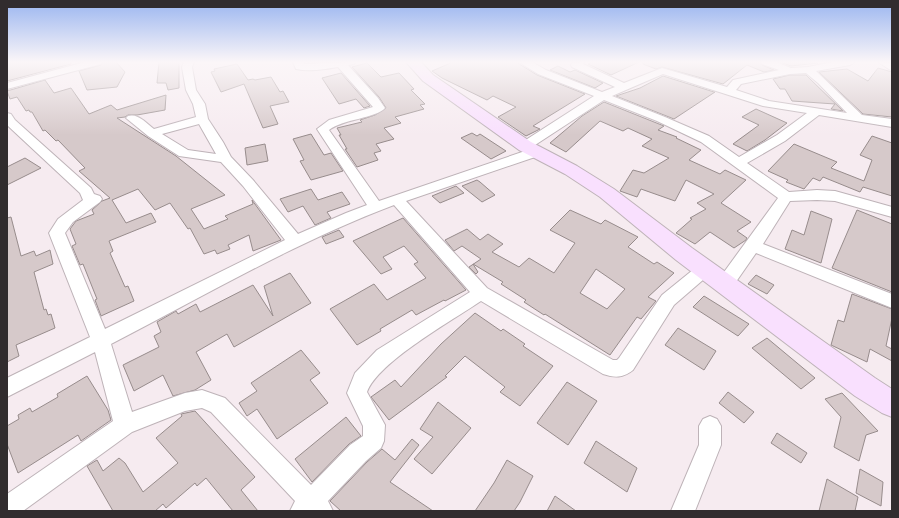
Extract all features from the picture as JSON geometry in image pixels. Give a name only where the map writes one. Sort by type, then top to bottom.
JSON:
[{"type":"street","points":[[191,86],[191,90],[199,104],[202,119],[217,142],[225,159],[248,183],[295,242]]},
{"type":"street","points":[[363,86],[378,108],[373,111],[334,122],[323,128],[375,206]]},
{"type":"street","points":[[440,86],[530,149],[571,170],[607,194],[724,284],[865,387],[892,404]]},
{"type":"street","points":[[580,86],[680,127],[705,139],[786,197],[817,195],[836,196],[892,212]]},
{"type":"street","points":[[711,86],[767,104],[892,123]]},
{"type":"street","points":[[729,92],[733,86]]},
{"type":"street","points":[[827,86],[858,117]]},
{"type":"street","points":[[7,388],[295,242],[375,206],[530,149],[604,95],[625,87]]},
{"type":"street","points":[[739,162],[781,138],[816,112]]},
{"type":"street","points":[[7,116],[86,192],[88,197],[95,199],[59,226],[58,233],[101,341],[125,424]]},
{"type":"street","points":[[132,118],[152,134],[184,153],[225,159]]},
{"type":"street","points":[[152,134],[202,119]]},
{"type":"street","points":[[724,284],[753,246],[786,197]]},
{"type":"street","points":[[397,199],[408,214],[481,293],[610,368],[620,369],[626,364],[668,300],[705,269]]},
{"type":"street","points":[[753,246],[892,301]]},
{"type":"street","points":[[7,508],[125,424],[185,402],[202,399],[218,405],[311,508],[358,453],[373,441],[374,425],[357,393],[362,379],[384,356],[481,293]]},
{"type":"street","points":[[683,511],[710,445],[710,426]]},
{"type":"building","points":[[24,86],[49,86],[54,93],[71,88],[89,114],[111,105],[117,110],[166,95],[165,110],[117,118],[176,156],[225,195],[191,209],[204,229],[228,219],[225,216],[253,204],[252,200],[281,240],[253,251],[249,235],[228,245],[230,249],[217,254],[215,250],[204,254],[190,228],[188,229],[170,203],[155,210],[138,189],[112,200],[126,223],[151,213],[156,222],[109,241],[113,251],[110,253],[125,287],[128,286],[134,301],[101,316],[95,300],[97,299],[83,264],[80,265],[72,246],[76,244],[70,229],[76,221],[94,214],[92,210],[102,201],[110,198],[79,171],[85,168],[58,140],[56,141],[45,130],[43,131],[32,112],[29,110],[26,111],[17,97],[10,99],[7,91]]},
{"type":"building","points":[[85,86],[117,86],[117,87],[87,90]]},
{"type":"building","points":[[167,86],[179,86],[179,88],[168,90]]},
{"type":"building","points":[[218,86],[238,86],[221,92]]},
{"type":"building","points":[[245,86],[277,86],[280,92],[283,91],[289,102],[270,106],[278,124],[263,128]]},
{"type":"building","points":[[327,86],[353,86],[370,106],[364,108],[356,99],[339,104]]},
{"type":"building","points":[[369,86],[411,86],[414,89],[411,90],[425,104],[420,105],[424,109],[395,117],[401,123],[384,128],[394,139],[376,144],[381,151],[374,153],[378,160],[357,167],[345,149],[347,149],[339,135],[341,135],[337,128],[362,122],[360,120],[375,115],[386,108]]},
{"type":"building","points":[[459,86],[565,86],[585,94],[533,126],[540,129],[526,136],[498,117],[516,107],[493,96],[487,100]]},
{"type":"building","points":[[644,86],[696,86],[715,92],[674,119],[616,96]]},
{"type":"building","points":[[778,86],[817,86],[843,111],[831,109],[835,104],[792,101],[785,89],[780,89]]},
{"type":"building","points":[[834,86],[892,86],[892,117],[863,114]]},
{"type":"building","points":[[604,102],[664,126],[658,130],[677,137],[676,138],[701,150],[689,160],[720,174],[725,170],[746,180],[721,203],[751,222],[737,231],[747,238],[746,240],[734,248],[710,232],[695,244],[676,233],[692,219],[690,218],[706,209],[697,203],[714,194],[686,180],[675,201],[641,189],[637,197],[620,191],[633,170],[644,173],[669,158],[642,146],[652,139],[628,128],[623,131],[600,121],[566,152],[550,143],[582,116]]},
{"type":"building","points":[[756,109],[787,123],[765,140],[747,151],[733,144],[759,125],[742,117]]},
{"type":"building","points":[[472,133],[477,136],[480,134],[506,151],[491,159],[461,138]]},
{"type":"building","points":[[311,134],[324,155],[331,153],[343,171],[311,180],[300,161],[304,160],[293,139]]},
{"type":"building","points":[[872,136],[892,143],[892,196],[863,187],[860,192],[823,177],[820,181],[813,178],[804,189],[786,182],[788,180],[768,171],[794,144],[837,162],[831,168],[864,181],[872,160],[860,155]]},
{"type":"building","points":[[265,144],[268,161],[247,165],[245,148]]},
{"type":"building","points":[[25,158],[41,168],[7,185],[7,167]]},
{"type":"building","points":[[477,180],[495,195],[482,202],[462,186]]},
{"type":"building","points":[[456,186],[464,193],[440,203],[432,196]]},
{"type":"building","points":[[311,189],[318,200],[342,192],[350,204],[327,212],[331,218],[315,225],[303,206],[288,212],[280,199]]},
{"type":"building","points":[[570,210],[601,224],[605,220],[638,237],[628,247],[654,264],[657,262],[674,273],[648,297],[656,301],[641,319],[637,317],[610,355],[524,302],[526,300],[501,284],[503,282],[473,264],[481,259],[462,246],[454,251],[445,240],[467,229],[480,240],[488,234],[503,244],[492,252],[519,267],[529,258],[554,273],[575,243],[550,230]],"holes":[[[596,269],[625,289],[607,309],[580,293]]]},
{"type":"building","points":[[857,210],[892,224],[892,292],[832,268]]},
{"type":"building","points":[[811,211],[832,219],[821,263],[785,249],[792,230],[804,235]]},
{"type":"building","points":[[11,217],[21,256],[34,251],[36,256],[50,250],[53,264],[34,272],[44,310],[46,309],[48,315],[51,314],[55,328],[16,345],[19,356],[7,362],[7,218]]},
{"type":"building","points":[[403,218],[466,290],[416,315],[412,310],[357,345],[330,309],[374,284],[387,300],[426,278],[414,264],[418,262],[404,246],[383,257],[392,269],[381,274],[353,241]]},
{"type":"building","points":[[339,230],[344,237],[326,244],[322,237]]},
{"type":"building","points":[[473,264],[478,272],[476,274],[469,267]]},
{"type":"building","points":[[290,273],[311,303],[234,347],[227,334],[196,352],[211,380],[195,390],[173,396],[163,375],[134,391],[123,365],[159,347],[154,336],[161,332],[157,322],[176,311],[178,314],[196,304],[200,312],[253,285],[273,316],[264,286]]},
{"type":"building","points":[[756,275],[774,285],[767,294],[748,284]]},
{"type":"building","points":[[852,294],[892,309],[892,318],[886,346],[892,349],[892,361],[870,349],[867,362],[831,345],[838,320],[844,322]]},
{"type":"building","points":[[704,296],[749,324],[738,336],[693,307]]},
{"type":"building","points":[[475,313],[501,331],[503,329],[525,344],[523,346],[553,366],[520,406],[500,392],[505,387],[465,356],[445,376],[447,377],[389,420],[371,397],[395,380],[401,387],[441,344]]},
{"type":"building","points":[[678,328],[716,351],[704,370],[665,345]]},
{"type":"building","points":[[767,338],[815,378],[801,389],[752,348]]},
{"type":"building","points":[[301,350],[320,373],[310,380],[328,403],[277,439],[257,409],[247,416],[239,403],[257,391],[251,383]]},
{"type":"building","points":[[87,376],[108,410],[111,420],[81,441],[78,435],[18,473],[7,444],[7,426],[19,419],[18,415],[30,408],[32,412],[58,397],[57,394]]},
{"type":"building","points":[[567,382],[597,401],[568,445],[537,423]]},
{"type":"building","points":[[728,392],[754,412],[744,423],[719,403]]},
{"type":"building","points":[[842,393],[878,431],[866,435],[859,461],[834,447],[841,417],[825,399]]},
{"type":"building","points":[[438,402],[471,428],[432,474],[414,459],[433,437],[420,429]]},
{"type":"building","points":[[195,411],[255,477],[241,490],[258,511],[233,511],[206,478],[197,486],[195,483],[166,508],[163,504],[155,511],[113,511],[87,466],[97,460],[103,471],[119,458],[125,463],[143,492],[178,463],[156,438],[182,416],[181,414]]},
{"type":"building","points":[[346,417],[361,436],[349,444],[312,482],[295,459]]},
{"type":"building","points":[[777,433],[807,453],[801,463],[771,443]]},
{"type":"building","points":[[412,439],[419,445],[390,482],[433,511],[341,511],[330,501],[367,462],[382,449],[395,460]]},
{"type":"building","points":[[596,441],[637,468],[627,492],[584,463]]},
{"type":"building","points":[[507,460],[533,476],[520,502],[514,511],[475,511],[494,483]]},
{"type":"building","points":[[860,469],[883,482],[881,506],[856,493]]},
{"type":"building","points":[[827,479],[858,497],[855,511],[819,511]]},
{"type":"building","points":[[555,496],[576,511],[547,511]]}]
